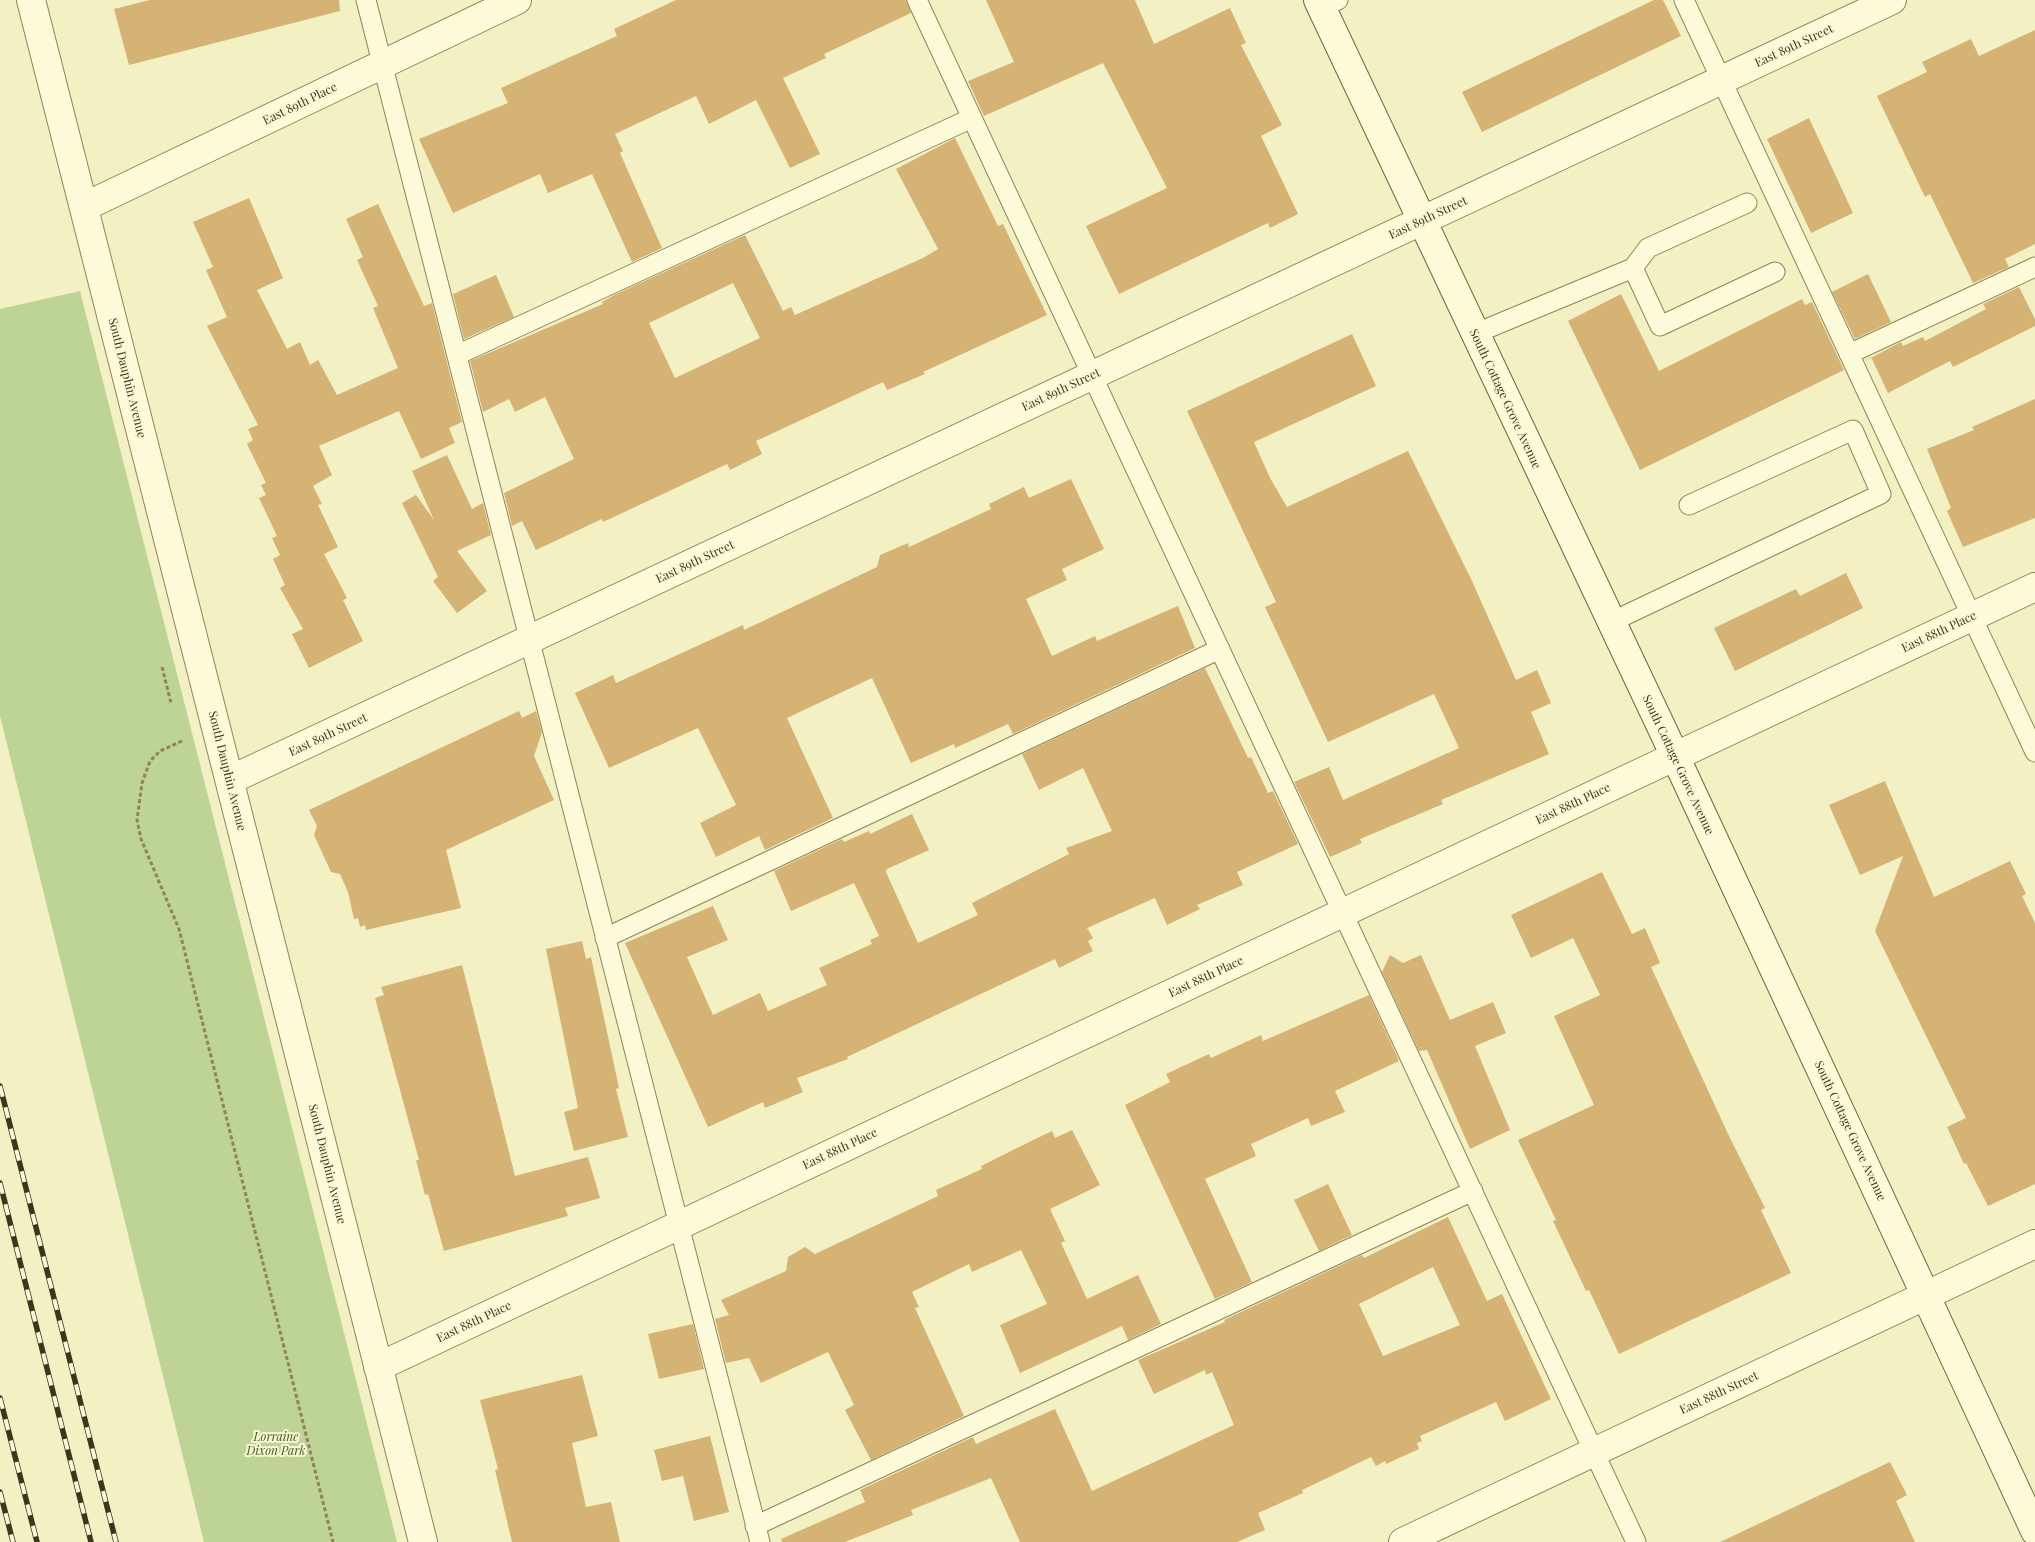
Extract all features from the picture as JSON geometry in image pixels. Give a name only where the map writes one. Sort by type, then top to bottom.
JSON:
[{"type":"street","name":"South Dauphin Avenue","points":[[31,0],[423,1542]]},
{"type":"street","name":"East 89th Place","points":[[84,207],[516,0]]},
{"type":"street","name":"East 89th Street","points":[[230,780],[1892,0]]},
{"type":"street","name":"South Cottage Grove Avenue","points":[[1326,2],[1421,222],[1675,756],[2035,1531]]},
{"type":"street","name":"East 88th Place","points":[[378,1367],[2035,587]]},
{"type":"street","name":"East 88th Street","points":[[1403,1542],[2035,1244]]},
{"type":"lane","points":[[366,0],[757,1534],[1473,1191]]},
{"type":"lane","points":[[917,0],[1636,1542]]},
{"type":"lane","points":[[1684,0],[2035,752]]},
{"type":"lane","points":[[456,355],[972,118]]},
{"type":"lane","points":[[1474,334],[1633,268],[1648,248],[1746,202]]},
{"type":"lane","points":[[1849,354],[2035,267]]},
{"type":"lane","points":[[1633,268],[1660,326],[1775,272]]},
{"type":"lane","points":[[1611,622],[1881,494],[1853,430],[1689,505]]},
{"type":"lane","points":[[606,938],[1220,649]]},
{"type":"path","points":[[182,742],[160,751],[150,761],[142,783],[137,820],[141,839],[179,929],[333,1542]]},
{"type":"green space","name":"Lorraine Dixon Park","points":[[80,291],[397,1542],[204,1542],[0,716],[0,309]]},
{"type":"building","points":[[150,0],[339,0],[340,11],[129,65],[114,9]]},
{"type":"building","points":[[676,0],[906,0],[911,13],[824,54],[826,58],[783,78],[820,154],[790,168],[756,100],[709,124],[696,96],[615,134],[623,151],[620,153],[662,248],[632,262],[592,174],[548,193],[540,174],[453,213],[419,139],[508,103],[501,88],[617,36],[614,29]]},
{"type":"building","points":[[986,0],[1135,0],[1154,44],[1230,8],[1246,43],[1241,45],[1282,125],[1261,136],[1298,214],[1270,228],[1268,223],[1119,294],[1086,226],[1167,188],[1103,63],[984,116],[968,81],[1014,62]]},
{"type":"building","points":[[1654,0],[1663,0],[1681,36],[1482,132],[1462,92]]},
{"type":"building","points":[[2035,30],[2035,244],[2005,259],[2009,267],[1973,283],[1930,194],[1925,197],[1877,96],[1927,72],[1922,62],[1971,39],[1979,56]]},
{"type":"building","points":[[1809,118],[1853,213],[1811,233],[1767,139]]},
{"type":"building","points":[[955,138],[998,226],[1003,224],[1047,315],[923,372],[925,374],[887,390],[883,382],[756,441],[762,454],[730,470],[727,464],[603,522],[602,519],[536,550],[522,521],[512,526],[504,493],[574,459],[545,397],[515,412],[509,399],[483,412],[470,361],[603,304],[602,302],[614,295],[745,235],[783,311],[791,307],[795,315],[923,258],[938,249],[896,169]],"holes":[[[733,283],[760,338],[675,378],[649,323]]]},
{"type":"building","points":[[249,198],[283,278],[257,290],[287,349],[300,342],[310,365],[318,360],[337,395],[398,368],[373,308],[378,306],[357,260],[363,257],[346,219],[378,204],[424,306],[432,303],[462,422],[449,428],[455,443],[421,459],[399,411],[319,446],[332,475],[313,486],[322,504],[318,505],[338,547],[324,554],[347,598],[343,600],[363,641],[309,668],[292,634],[303,629],[280,588],[285,585],[273,559],[280,555],[272,538],[277,536],[259,498],[266,495],[261,485],[266,483],[247,444],[253,440],[248,429],[258,425],[207,326],[227,317],[206,270],[213,267],[193,222]]},
{"type":"building","points":[[1868,274],[1891,322],[1855,339],[1832,292]]},
{"type":"building","points":[[496,275],[514,317],[464,339],[453,294]]},
{"type":"building","points":[[2019,287],[2035,319],[2035,326],[1953,367],[1950,361],[1888,393],[1871,358],[1901,342],[1903,346],[1923,337],[1925,341],[1986,309],[1983,304]]},
{"type":"building","points":[[1621,294],[1659,371],[1802,299],[1805,305],[1812,302],[1844,370],[1640,470],[1568,321]]},
{"type":"building","points":[[1352,334],[1376,386],[1254,442],[1270,478],[1287,507],[1408,451],[1472,581],[1516,680],[1537,670],[1551,703],[1531,712],[1549,754],[1441,800],[1443,804],[1360,839],[1362,843],[1330,857],[1294,782],[1329,767],[1343,800],[1459,748],[1434,694],[1328,742],[1265,607],[1276,602],[1187,411]]},
{"type":"building","points":[[2035,399],[2035,518],[1963,547],[1947,511],[1951,508],[1927,449],[1974,430],[1972,427]]},
{"type":"building","points":[[447,455],[472,509],[483,503],[491,535],[457,551],[487,591],[457,613],[433,581],[438,577],[402,503],[416,495],[434,520],[412,471]]},
{"type":"building","points":[[1071,479],[1104,549],[1062,569],[1067,580],[1026,599],[1052,656],[1095,636],[1097,641],[1178,606],[1195,648],[1013,734],[1008,724],[955,748],[954,744],[911,763],[872,678],[787,718],[833,818],[765,850],[759,836],[716,857],[700,823],[736,805],[698,728],[609,768],[575,693],[613,675],[616,683],[743,625],[744,630],[877,567],[880,555],[908,543],[909,547],[991,509],[989,504],[1024,487],[1029,498]]},
{"type":"building","points":[[1846,573],[1863,608],[1735,671],[1714,628],[1796,589],[1800,596]]},
{"type":"building","points":[[1205,668],[1248,758],[1251,757],[1268,793],[1273,791],[1298,844],[1237,872],[1243,885],[1197,905],[1200,909],[1167,925],[1155,898],[1087,928],[1093,938],[1088,941],[1093,951],[1059,968],[1055,959],[847,1057],[848,1059],[797,1078],[803,1092],[765,1108],[763,1102],[708,1127],[625,943],[713,906],[728,940],[687,957],[713,1015],[760,993],[768,1011],[827,985],[819,968],[872,944],[870,940],[879,936],[854,883],[791,911],[774,871],[842,839],[844,842],[869,831],[870,834],[912,814],[929,850],[887,869],[886,872],[918,943],[978,915],[972,903],[1069,854],[1066,848],[1112,831],[1083,768],[1039,790],[1022,754]]},
{"type":"building","points":[[519,711],[522,718],[536,711],[542,732],[534,756],[554,800],[446,850],[461,908],[366,930],[365,925],[360,927],[358,918],[354,919],[348,892],[340,874],[331,872],[314,835],[317,826],[309,810]]},
{"type":"building","points":[[1885,781],[1934,897],[2010,861],[2026,894],[2022,896],[2035,923],[2035,1184],[1988,1206],[1966,1163],[1964,1164],[1947,1127],[1966,1118],[1875,931],[1903,856],[1860,875],[1829,805]]},
{"type":"building","points":[[1602,872],[1632,934],[1645,928],[1660,963],[1651,967],[1729,1136],[1765,1208],[1761,1210],[1791,1273],[1619,1354],[1589,1290],[1586,1291],[1553,1221],[1556,1220],[1518,1140],[1594,1105],[1554,1016],[1600,995],[1573,938],[1531,958],[1511,915]]},
{"type":"building","points":[[582,941],[586,959],[591,957],[619,1088],[616,1089],[628,1137],[574,1151],[564,1112],[578,1108],[546,949]]},
{"type":"building","points":[[1390,955],[1403,963],[1421,955],[1450,1020],[1493,1002],[1506,1033],[1475,1046],[1510,1130],[1470,1149],[1427,1050],[1419,1051],[1382,972]]},
{"type":"building","points":[[462,965],[515,1176],[588,1157],[600,1198],[565,1208],[568,1216],[444,1251],[428,1194],[425,1195],[416,1160],[419,1160],[375,998],[384,995],[381,987]]},
{"type":"building","points":[[1369,995],[1399,1061],[1335,1091],[1345,1112],[1311,1126],[1308,1118],[1251,1144],[1256,1156],[1205,1179],[1252,1282],[1215,1299],[1125,1105],[1170,1082],[1166,1074],[1209,1054],[1211,1058],[1261,1035],[1263,1041]]},
{"type":"building","points":[[1072,1130],[1100,1185],[1050,1209],[1065,1241],[1061,1243],[1087,1299],[1138,1275],[1161,1324],[1128,1340],[1122,1326],[1020,1373],[1000,1325],[1047,1304],[1021,1250],[972,1272],[969,1264],[912,1292],[919,1307],[915,1308],[964,1416],[871,1460],[845,1410],[854,1405],[828,1352],[761,1383],[749,1358],[726,1363],[715,1319],[729,1315],[721,1300],[786,1271],[788,1257],[805,1247],[815,1254],[938,1196],[936,1190],[982,1169],[981,1166],[1025,1144],[1052,1131],[1055,1138]]},
{"type":"building","points":[[1328,1184],[1352,1235],[1319,1251],[1294,1200]]},
{"type":"building","points":[[1448,1217],[1487,1301],[1502,1294],[1551,1399],[1505,1421],[1496,1402],[1420,1436],[1422,1441],[1417,1443],[1419,1449],[1386,1464],[1385,1461],[1376,1466],[1371,1457],[1302,1490],[1303,1493],[1258,1513],[1265,1530],[1237,1542],[1020,1542],[991,1478],[911,1510],[913,1515],[845,1542],[782,1542],[781,1539],[865,1502],[860,1490],[973,1437],[976,1444],[1055,1409],[1092,1491],[1234,1425],[1212,1372],[1206,1375],[1205,1370],[1154,1394],[1138,1360],[1225,1322],[1224,1320],[1362,1255],[1364,1258]],"holes":[[[1433,1267],[1460,1325],[1383,1356],[1359,1304]]]},
{"type":"building","points":[[693,1324],[704,1369],[659,1379],[648,1334]]},
{"type":"building","points":[[582,1375],[598,1436],[572,1443],[586,1507],[611,1502],[620,1542],[512,1542],[495,1470],[498,1469],[480,1400]]},
{"type":"building","points":[[710,1436],[729,1512],[694,1521],[683,1476],[662,1481],[654,1450]]},
{"type":"building","points":[[1890,1462],[1907,1495],[1896,1501],[1915,1542],[1720,1542]]},
{"type":"railway","points":[[0,1086],[116,1542]]},
{"type":"railway","points":[[0,1183],[91,1542]]},
{"type":"railway","points":[[0,1398],[37,1542]]},
{"type":"railway","points":[[0,1492],[13,1542]]}]
